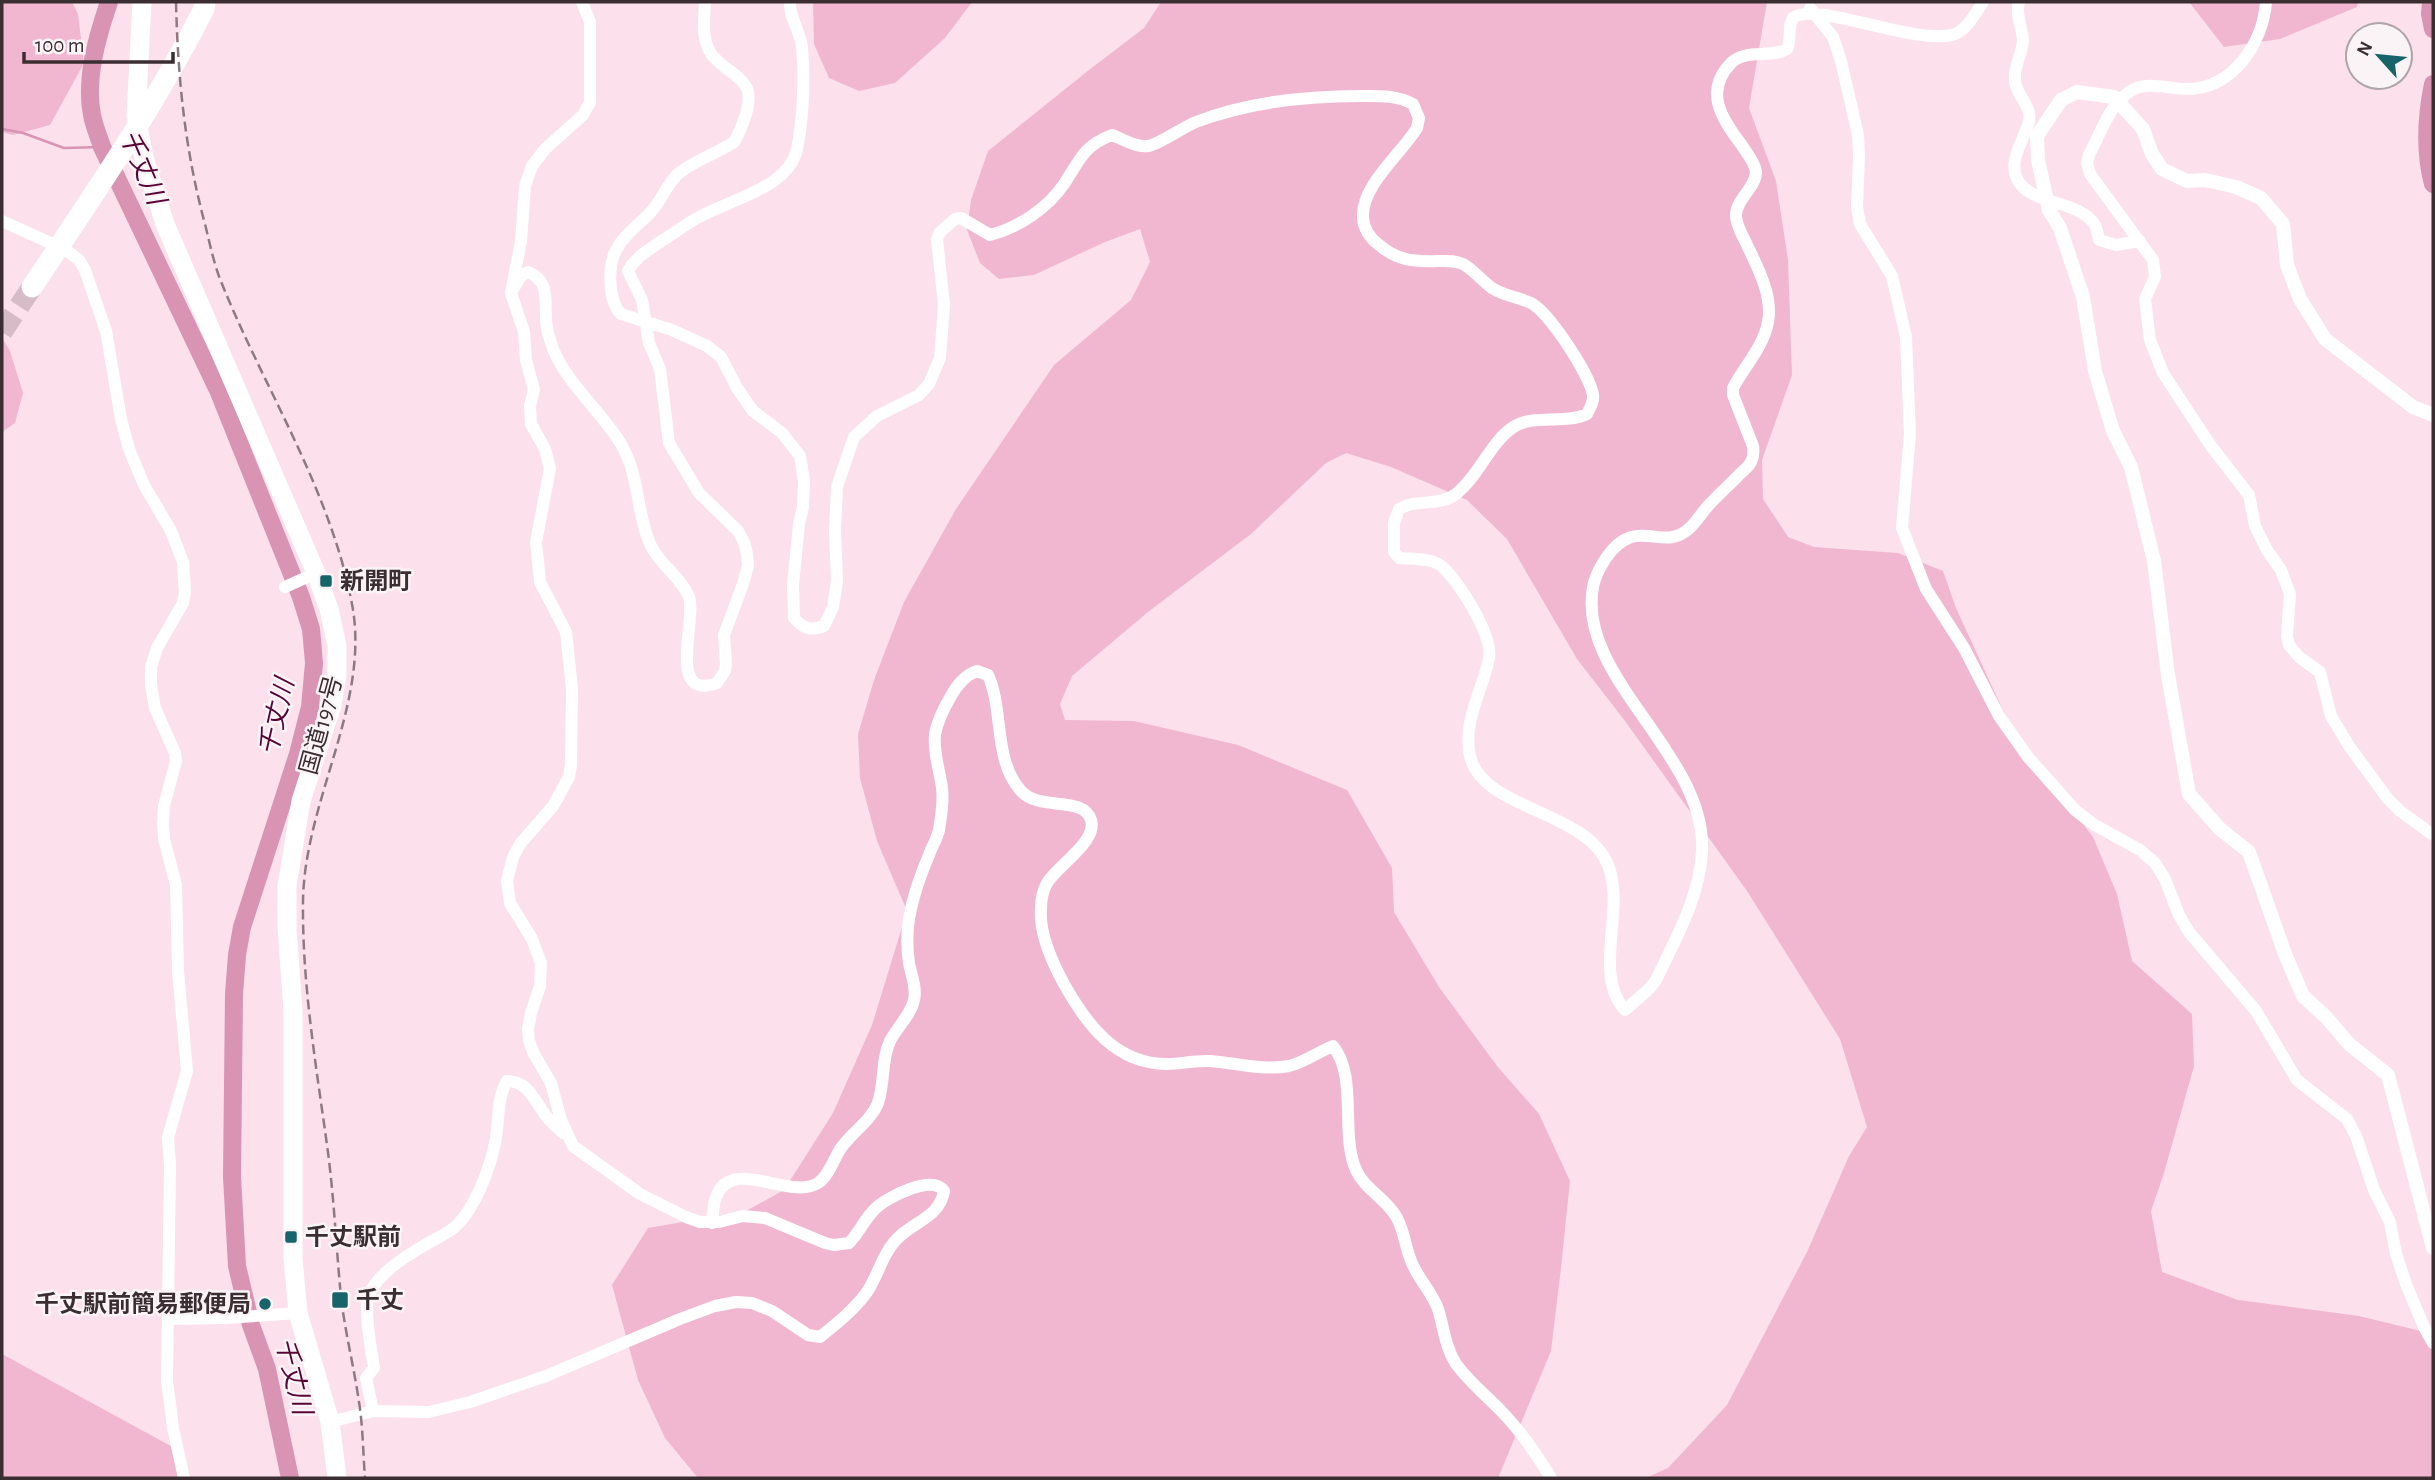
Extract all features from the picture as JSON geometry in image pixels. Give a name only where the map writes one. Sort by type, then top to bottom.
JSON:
[{"type":"highway","name":"国道197号","points":[[142,2],[136,116],[153,189],[165,224],[312,575],[329,609],[337,646],[337,675],[331,705],[301,801],[287,886],[286,928],[293,1012],[293,1258],[298,1312],[330,1422],[337,1478]]},
{"type":"highway","points":[[32,287],[127,146],[171,73],[204,5]]},
{"type":"street","points":[[566,1135],[551,1083],[529,1041],[531,1013],[541,975],[539,952],[515,914],[507,891],[509,869],[516,850],[529,831],[553,806],[565,787],[571,765],[572,731],[571,668],[566,632],[540,582],[536,542],[550,469],[545,449],[531,424],[530,406],[534,390],[526,360],[524,332],[512,293],[521,241],[525,186],[533,166],[545,149],[583,115],[590,102],[590,22],[582,2]]},
{"type":"street","points":[[705,2],[704,32],[708,47],[713,57],[746,86],[749,98],[738,134],[734,142],[677,175],[648,215],[616,251],[612,263],[611,288],[616,309],[629,319],[646,321],[696,339],[721,357],[737,388],[754,411],[782,433],[800,456],[804,481],[793,585],[794,618],[803,627],[814,630],[824,626],[833,607],[837,581],[837,486],[853,438],[877,416],[919,395],[935,372],[942,346],[944,305],[937,239],[945,226],[961,218],[990,235],[1008,231],[1049,201],[1063,185],[1077,160],[1094,142],[1112,135],[1149,147],[1198,121],[1314,96],[1387,97],[1403,99],[1413,104],[1419,118],[1417,128],[1374,184],[1365,201],[1363,225],[1373,240],[1388,253],[1403,260],[1454,260],[1465,265],[1490,287],[1532,303],[1541,310],[1581,364],[1594,397],[1587,414],[1577,419],[1527,422],[1513,427],[1500,439],[1471,481],[1453,497],[1436,502],[1410,502],[1399,509],[1394,523],[1394,552],[1399,558],[1439,564],[1467,594],[1482,628],[1490,655],[1477,695],[1468,737],[1470,756],[1476,773],[1492,787],[1584,835],[1606,862],[1614,890],[1611,985],[1625,1010],[1656,980],[1684,920],[1698,878],[1702,851],[1701,827],[1686,783],[1623,687],[1601,645],[1591,610],[1593,587],[1599,569],[1622,539],[1634,536],[1675,536],[1686,531],[1750,464],[1754,453],[1753,446],[1733,395],[1734,388],[1764,335],[1769,320],[1768,298],[1756,263],[1737,223],[1736,212],[1756,172],[1750,156],[1719,110],[1715,95],[1717,87],[1730,64],[1736,60],[1753,54],[1781,53],[1787,49],[1793,18],[1799,12],[1810,8],[1856,14],[1908,32],[1944,36],[1957,33],[1966,26],[1983,2]]},
{"type":"street","points":[[512,293],[522,276],[528,272],[535,274],[541,281],[547,302],[546,327],[553,348],[567,374],[625,451],[636,481],[651,547],[678,580],[690,600],[691,623],[685,657],[690,676],[695,683],[703,686],[717,683],[725,671],[724,635],[743,584],[748,566],[747,554],[737,531],[699,493],[669,443],[660,369],[649,343],[642,300],[628,271],[634,259],[699,217],[751,194],[778,177],[792,164],[797,151],[803,58],[801,40],[791,16],[790,2]]},
{"type":"street","points":[[2019,2],[2023,41],[2014,79],[2029,112],[2030,121],[2016,149],[2017,174],[2025,188],[2083,214],[2095,224],[2099,240],[2116,244],[2140,241]]},
{"type":"street","points":[[2266,2],[2263,27],[2247,57],[2229,74],[2215,83],[2195,88],[2142,86],[2131,91],[2118,101],[2087,163],[2090,174],[2153,260],[2155,277],[2145,299],[2150,340],[2163,373],[2211,446],[2249,495],[2255,526],[2281,570],[2290,594],[2287,636],[2289,645],[2299,657],[2320,672],[2331,716],[2349,746],[2388,799],[2433,835]]},
{"type":"street","points":[[1810,8],[1833,37],[1841,61],[1858,135],[1857,207],[1860,224],[1892,276],[1906,337],[1910,434],[1902,528],[1926,589],[1964,648],[1999,716],[2028,757],[2054,788],[2084,817],[2140,850],[2155,863],[2189,932],[2256,1011],[2297,1080],[2347,1119],[2356,1136],[2374,1190],[2390,1222],[2396,1254],[2406,1284],[2433,1343]]},
{"type":"street","points":[[2433,415],[2413,407],[2325,340],[2300,299],[2287,265],[2283,224],[2261,198],[2236,187],[2205,180],[2188,181],[2162,169],[2152,154],[2143,129],[2114,97],[2077,92],[2061,100],[2037,136],[2038,160],[2049,210],[2060,228],[2083,297],[2095,371],[2113,431],[2131,467],[2154,561],[2168,675],[2189,794],[2220,829],[2249,852],[2285,954],[2304,996],[2348,1044],[2388,1075],[2433,1248]]},
{"type":"street","points":[[2,221],[66,250],[79,260],[85,270],[106,331],[121,419],[129,449],[144,485],[171,531],[183,562],[183,603],[153,657],[151,676],[155,708],[176,761],[164,806],[163,823],[164,839],[176,885],[178,971],[187,1071],[169,1137],[167,1381],[173,1428],[184,1478]]},
{"type":"street","points":[[285,587],[312,575]]},
{"type":"street","points":[[712,1223],[716,1197],[721,1188],[737,1179],[756,1179],[792,1188],[806,1188],[817,1183],[823,1178],[841,1148],[869,1118],[877,1105],[886,1052],[914,1001],[915,986],[907,943],[909,924],[942,814],[935,735],[940,716],[954,692],[964,679],[977,671],[988,675],[995,690],[1002,746],[1017,786],[1031,799],[1081,807],[1092,821],[1092,830],[1084,843],[1048,881],[1040,907],[1041,924],[1048,950],[1067,989],[1094,1031],[1108,1044],[1128,1056],[1149,1063],[1205,1061],[1258,1067],[1288,1066],[1303,1062],[1333,1045],[1344,1076],[1352,1157],[1357,1171],[1367,1187],[1396,1217],[1403,1230],[1410,1260],[1432,1294],[1449,1352],[1456,1364],[1476,1390],[1515,1426],[1550,1478]]},
{"type":"street","points":[[330,1422],[373,1411],[429,1412],[470,1402],[546,1376],[704,1311],[736,1302],[752,1303],[772,1311],[808,1335],[820,1337],[861,1299],[873,1282],[890,1246],[908,1229],[934,1213],[943,1199],[944,1191],[931,1184],[895,1196],[875,1208],[849,1243],[842,1245],[825,1243],[765,1217],[743,1216],[712,1223],[686,1217],[640,1194],[582,1155],[566,1135],[548,1120],[525,1086],[517,1081],[507,1081],[501,1091],[488,1170],[470,1209],[457,1227],[409,1253],[379,1278],[367,1300],[374,1368],[366,1378],[373,1411]]},
{"type":"street","points":[[169,1319],[298,1312]]},
{"type":"shaded area","points":[[2,2],[72,2],[78,14],[84,63],[50,125],[13,135],[2,132]]},
{"type":"shaded area","points":[[813,2],[972,2],[945,38],[895,83],[859,91],[829,78],[814,44]]},
{"type":"shaded area","points":[[1161,2],[1767,2],[1749,108],[1776,181],[1788,260],[1792,375],[1762,460],[1763,499],[1788,537],[1814,547],[1898,553],[1943,571],[1956,608],[2013,732],[2093,837],[2117,894],[2132,961],[2192,1014],[2194,1066],[2151,1211],[2162,1272],[2238,1300],[2359,1316],[2433,1334],[2433,1478],[1646,1478],[1668,1468],[1727,1405],[1807,1252],[1849,1156],[1867,1127],[1840,1039],[1747,891],[1577,659],[1507,539],[1467,500],[1391,467],[1346,453],[1326,463],[1251,534],[1148,612],[1072,676],[1060,704],[1065,720],[1134,721],[1238,745],[1347,790],[1392,868],[1394,912],[1439,987],[1497,1066],[1539,1114],[1570,1181],[1561,1268],[1551,1351],[1498,1478],[698,1478],[665,1438],[638,1380],[612,1285],[648,1228],[746,1211],[784,1190],[833,1113],[872,1025],[907,911],[877,841],[860,778],[858,734],[874,680],[904,602],[956,509],[1054,365],[1131,300],[1150,262],[1140,229],[1034,275],[999,279],[980,263],[967,230],[971,200],[988,151],[1144,28]]},
{"type":"shaded area","points":[[2189,2],[2358,2],[2357,7],[2280,39],[2224,47]]},
{"type":"shaded area","points":[[2,338],[10,351],[23,393],[15,423],[2,432]]},
{"type":"shaded area","points":[[2,1354],[180,1451],[183,1478],[2,1478]]},
{"type":"waterway","name":"千丈川","points":[[109,2],[91,73],[90,101],[95,127],[102,147],[218,390],[301,597],[311,629],[314,663],[310,707],[298,754],[242,927],[234,994],[232,1177],[237,1266],[251,1325],[267,1369],[290,1478]]},
{"type":"waterway","points":[[2431,2],[2433,29]]},
{"type":"waterway","points":[[2433,84],[2427,134],[2433,184]]},
{"type":"waterway","points":[[2,129],[23,133],[64,148],[102,147]]},
{"type":"tunnel","points":[[2,332],[32,287]]},
{"type":"railway","points":[[176,2],[181,88],[188,143],[216,267],[237,319],[312,479],[342,561],[352,604],[355,641],[352,678],[306,864],[303,932],[307,993],[329,1164],[341,1297],[360,1411],[365,1478]]},
{"type":"place","name":"新開町","points":[[326,581]]},
{"type":"place","name":"千丈駅前","points":[[291,1237]]},
{"type":"place","name":"千丈","points":[[340,1300]]},
{"type":"place","name":"千丈駅前簡易郵便局","points":[[265,1304]]}]
